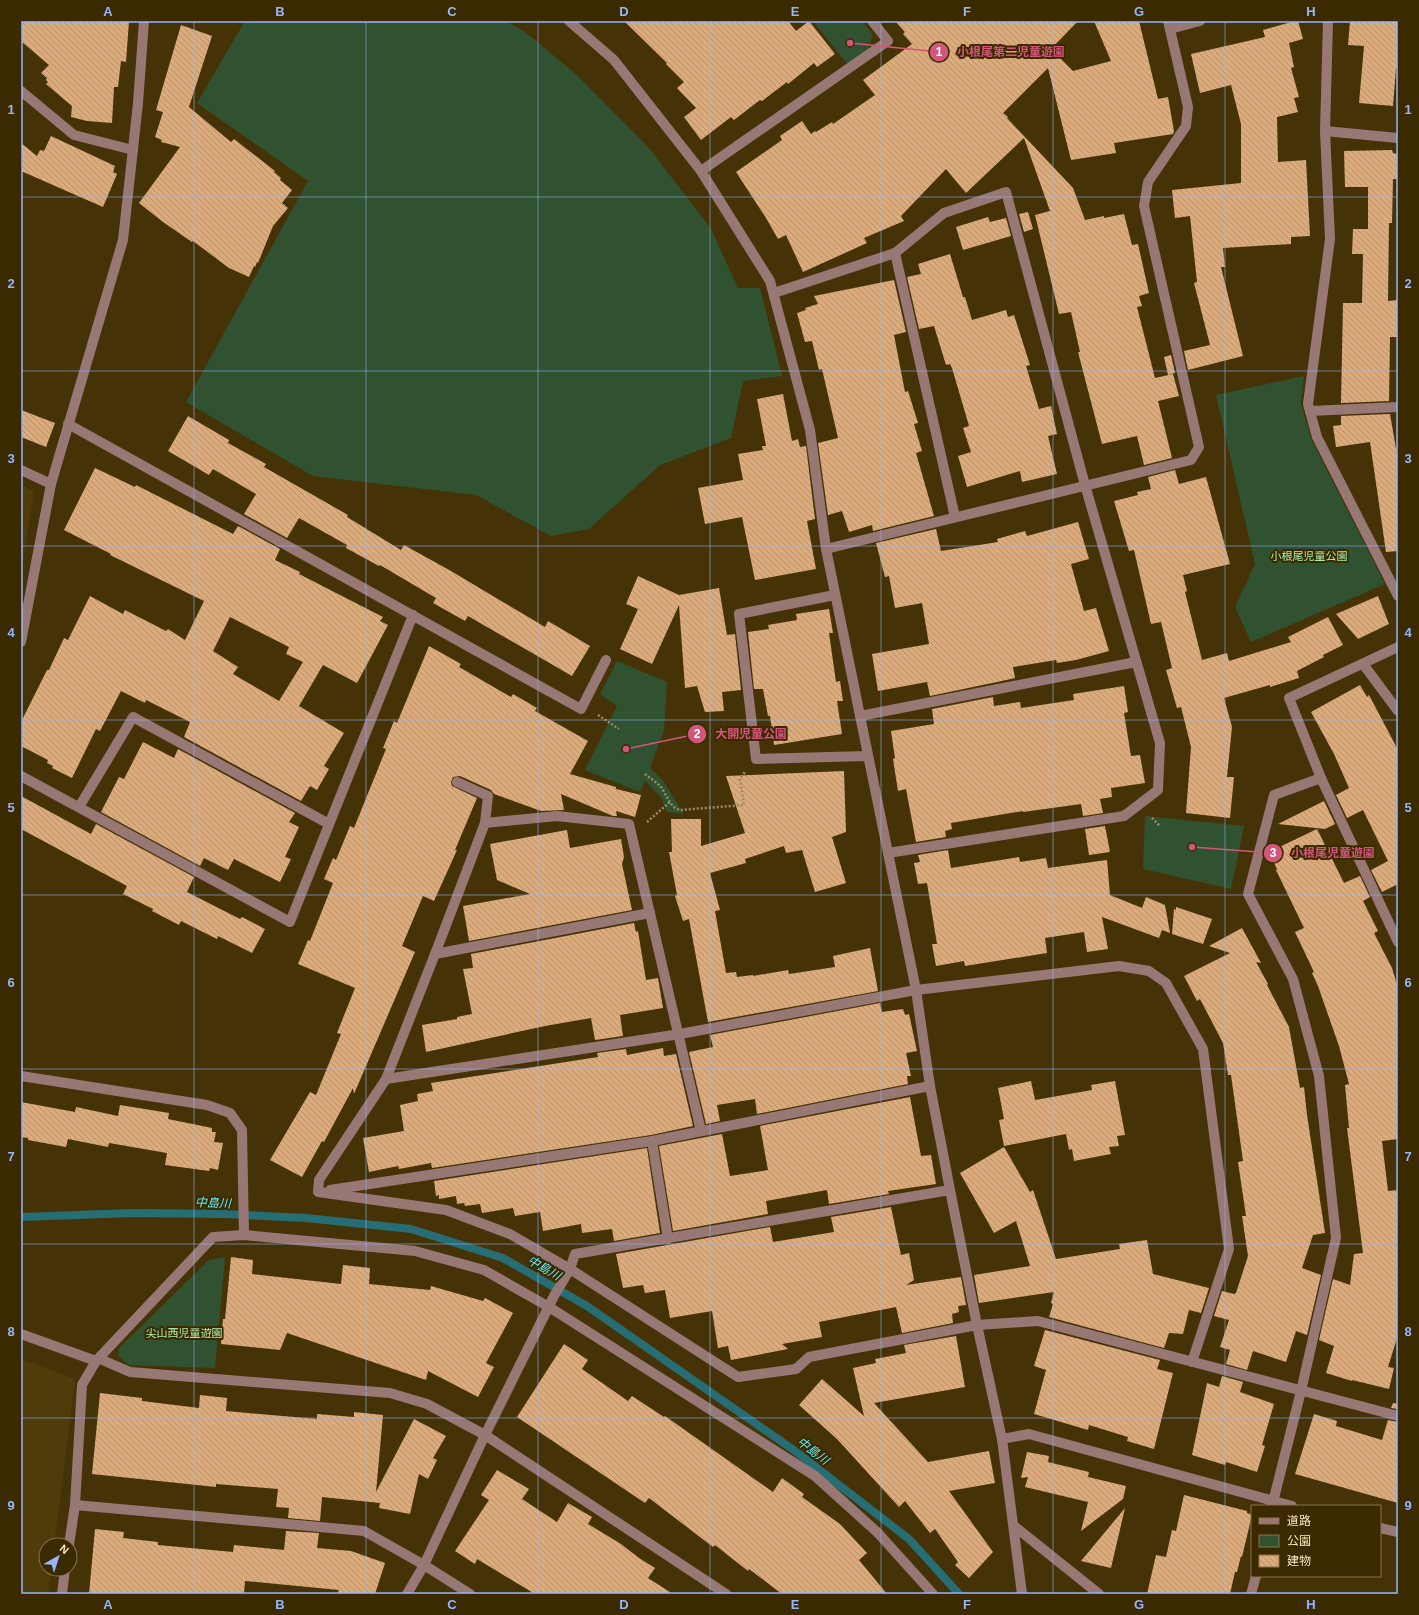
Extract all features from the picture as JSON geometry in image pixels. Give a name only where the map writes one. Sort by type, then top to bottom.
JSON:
[{"type":"street","points":[[21,642],[50,484],[123,240],[133,150],[144,21]]},
{"type":"street","points":[[569,21],[614,60],[701,171],[770,281],[774,294],[810,430],[826,549],[916,990],[930,1086],[950,1190],[977,1325],[1002,1438],[1022,1594]]},
{"type":"street","points":[[701,171],[888,41],[872,21]]},
{"type":"street","points":[[826,549],[1191,460],[1199,447],[1144,206],[1148,182],[1186,126],[1188,108],[1169,25],[1200,21]]},
{"type":"street","points":[[1328,21],[1325,131],[1330,239],[1308,404],[1317,437],[1398,596]]},
{"type":"street","points":[[21,91],[74,135],[133,150]]},
{"type":"street","points":[[1325,131],[1398,138]]},
{"type":"street","points":[[774,294],[895,253],[944,213],[1006,192],[1085,485],[1160,743],[1158,790],[1124,816],[888,853]]},
{"type":"street","points":[[895,253],[956,517]]},
{"type":"street","points":[[1310,411],[1398,407]]},
{"type":"street","points":[[68,424],[580,709],[606,660]]},
{"type":"street","points":[[21,470],[50,484]]},
{"type":"street","points":[[1387,574],[1398,574]]},
{"type":"street","points":[[835,595],[738,614],[756,759],[868,756]]},
{"type":"street","points":[[21,776],[290,922],[413,615]]},
{"type":"street","points":[[1398,647],[1289,698],[1321,778],[1398,942]]},
{"type":"street","points":[[860,716],[1136,662]]},
{"type":"street","points":[[1363,664],[1398,711]]},
{"type":"street","points":[[79,807],[133,717],[329,824]]},
{"type":"street","points":[[1002,1438],[1029,1434],[1273,1504],[1301,1391],[1336,1238],[1319,1076],[1293,979],[1248,894],[1274,795],[1321,778]]},
{"type":"street","points":[[318,1192],[318,1180],[386,1079],[436,954],[485,823],[488,796],[457,782]]},
{"type":"street","points":[[485,823],[557,816],[629,824],[680,1034],[701,1131]]},
{"type":"street","points":[[436,954],[650,913]]},
{"type":"street","points":[[386,1079],[680,1034],[916,990],[1119,966],[1149,971],[1166,983],[1203,1049],[1229,1249],[1192,1362]]},
{"type":"street","points":[[21,1076],[207,1105],[230,1113],[242,1130],[244,1235]]},
{"type":"street","points":[[318,1192],[652,1141],[930,1086]]},
{"type":"street","points":[[652,1141],[668,1239]]},
{"type":"street","points":[[407,1594],[424,1565],[554,1296],[570,1269],[575,1254],[950,1190]]},
{"type":"street","points":[[318,1192],[446,1210],[510,1234],[570,1269],[738,1377],[796,1369],[809,1356],[977,1325],[1038,1321],[1398,1416]]},
{"type":"street","points":[[70,1537],[75,1505],[82,1385],[98,1360],[213,1237],[244,1235],[415,1251],[484,1270],[549,1307],[815,1476],[878,1533],[933,1594]]},
{"type":"street","points":[[21,1334],[130,1372],[390,1393],[427,1404],[486,1435],[726,1594]]},
{"type":"street","points":[[75,1505],[364,1531],[424,1565],[470,1594]]},
{"type":"street","points":[[1014,1526],[1099,1594]]},
{"type":"street","points":[[1381,1528],[1398,1532]]},
{"type":"street","points":[[62,1594],[64,1577]]},
{"type":"street","points":[[1251,1594],[1256,1577]]},
{"type":"path","points":[[583,704],[619,729]]},
{"type":"path","points":[[645,774],[661,787],[670,802],[678,810],[744,806],[740,778],[756,759]]},
{"type":"path","points":[[665,806],[670,802]]},
{"type":"shaded area","points":[[21,485],[34,491],[21,573]]},
{"type":"shaded area","points":[[21,1359],[75,1379],[55,1537],[38,1537],[38,1577],[50,1577],[48,1594],[21,1594]]},
{"type":"green space","points":[[245,21],[506,21],[525,32],[576,74],[649,148],[711,229],[738,288],[760,288],[782,376],[743,381],[731,438],[660,465],[589,529],[551,536],[476,495],[313,476],[186,402],[308,181],[197,103]]},
{"type":"green space","points":[[813,21],[862,21],[873,35],[867,51],[848,65]]},
{"type":"green space","name":"小根尾児童公園","points":[[1304,376],[1301,404],[1312,441],[1385,584],[1251,642],[1235,607],[1255,564],[1216,395]]},
{"type":"green space","points":[[617,661],[667,682],[664,730],[650,768],[664,782],[684,814],[667,812],[661,797],[645,781],[640,792],[585,770],[617,706],[600,694]]},
{"type":"green space","points":[[1145,816],[1244,826],[1231,889],[1143,869]]},
{"type":"green space","name":"尖山西児童遊園","points":[[225,1257],[215,1368],[129,1365],[119,1357],[118,1349],[209,1260]]},
{"type":"building","points":[[21,21],[129,21],[126,62],[121,61],[118,87],[114,87],[112,123],[87,121],[71,117],[72,106],[46,84],[48,82],[46,80],[47,78],[41,73],[49,65],[21,41]]},
{"type":"building","points":[[624,21],[788,21],[796,31],[809,21],[835,54],[817,67],[814,63],[788,84],[787,82],[734,120],[731,117],[701,140],[684,117],[696,108],[677,88],[684,82],[666,64],[667,63]]},
{"type":"building","points":[[895,21],[1078,21],[1051,49],[1073,71],[1111,61],[1094,21],[1139,21],[1158,99],[1168,97],[1174,131],[1173,134],[1114,143],[1116,153],[1071,160],[1048,68],[1003,113],[1073,188],[1085,220],[1124,214],[1132,245],[1138,244],[1149,293],[1139,296],[1142,306],[1137,307],[1155,378],[1173,374],[1179,396],[1158,401],[1172,458],[1144,465],[1137,436],[1102,444],[1078,352],[1080,352],[1071,312],[1059,314],[1035,215],[1050,211],[1024,138],[966,193],[946,169],[901,216],[904,221],[864,238],[867,243],[803,272],[786,235],[778,239],[736,172],[782,140],[780,136],[802,121],[811,134],[832,122],[833,124],[875,95],[863,80],[912,44],[903,34],[905,32]]},
{"type":"building","points":[[1298,21],[1303,39],[1289,43],[1294,67],[1291,68],[1299,97],[1294,98],[1298,112],[1277,117],[1278,162],[1306,160],[1310,236],[1291,237],[1291,244],[1223,248],[1225,267],[1221,267],[1243,356],[1188,370],[1184,351],[1210,345],[1194,283],[1197,282],[1190,216],[1175,218],[1172,190],[1241,183],[1241,124],[1231,85],[1200,93],[1191,54],[1265,37],[1263,30]]},
{"type":"building","points":[[1350,21],[1398,21],[1398,68],[1396,68],[1393,106],[1359,103],[1364,46],[1348,45]]},
{"type":"building","points":[[181,25],[212,36],[189,107],[231,142],[234,139],[275,171],[274,172],[281,178],[280,180],[292,190],[282,203],[288,208],[273,226],[258,263],[257,262],[255,267],[254,266],[249,277],[229,268],[193,241],[192,242],[163,222],[139,203],[180,147],[161,142],[162,140],[155,137],[163,112],[156,110]]},
{"type":"building","points":[[51,136],[115,166],[113,172],[117,174],[103,207],[21,171],[21,143],[37,156],[40,150],[44,151]]},
{"type":"building","points":[[1392,150],[1393,153],[1397,154],[1397,179],[1393,179],[1392,223],[1389,223],[1388,301],[1398,300],[1398,337],[1390,337],[1389,401],[1341,403],[1343,303],[1362,303],[1363,254],[1352,254],[1353,229],[1368,229],[1368,187],[1345,187],[1344,151]]},
{"type":"building","points":[[1028,212],[1033,229],[1024,232],[1019,214]]},
{"type":"building","points":[[988,217],[990,222],[1006,218],[1011,236],[963,250],[956,227]]},
{"type":"building","points":[[950,254],[963,297],[965,297],[972,320],[1006,310],[1008,317],[1014,315],[1030,365],[1026,366],[1039,409],[1051,406],[1057,434],[1048,436],[1057,474],[1022,482],[1020,471],[967,487],[958,456],[971,452],[963,428],[969,426],[952,368],[950,364],[946,365],[934,326],[919,329],[907,277],[921,274],[918,264]]},
{"type":"building","points":[[894,280],[906,332],[894,335],[905,392],[908,391],[918,423],[914,424],[922,451],[916,453],[934,516],[873,531],[872,525],[849,532],[842,511],[828,515],[818,443],[838,438],[822,369],[819,370],[812,341],[805,342],[797,313],[806,310],[805,308],[818,304],[814,296]]},
{"type":"building","points":[[1171,355],[1175,373],[1168,375],[1164,357]]},
{"type":"building","points":[[783,394],[792,441],[798,439],[800,447],[806,446],[815,519],[807,521],[816,569],[755,580],[742,517],[705,524],[698,488],[743,480],[738,454],[763,450],[762,446],[766,446],[757,399]]},
{"type":"building","points":[[21,410],[55,423],[46,447],[21,437]]},
{"type":"building","points":[[1390,414],[1398,460],[1398,551],[1386,552],[1370,442],[1336,447],[1333,426],[1341,425],[1341,416]]},
{"type":"building","points":[[188,416],[229,440],[228,443],[266,464],[264,467],[348,515],[347,517],[401,550],[404,545],[545,627],[548,621],[590,646],[572,676],[468,616],[465,621],[433,603],[436,598],[380,565],[379,566],[346,548],[347,545],[299,518],[287,538],[244,514],[256,494],[213,469],[209,475],[168,451]]},
{"type":"building","points":[[95,468],[135,487],[136,485],[233,534],[238,526],[280,549],[275,560],[383,617],[380,621],[388,625],[357,683],[323,665],[299,706],[344,733],[324,766],[329,769],[317,790],[310,786],[301,801],[184,737],[190,722],[146,700],[145,703],[121,691],[100,731],[96,729],[72,778],[52,768],[53,766],[47,763],[48,760],[21,746],[21,722],[47,670],[49,670],[64,638],[68,640],[90,596],[123,614],[125,610],[166,631],[168,629],[185,640],[204,601],[110,555],[111,554],[64,530]],"holes":[[[230,617],[289,647],[286,654],[303,662],[279,701],[233,674],[238,667],[213,651]]]},
{"type":"building","points":[[1175,470],[1179,484],[1206,477],[1230,564],[1183,575],[1187,591],[1185,592],[1202,660],[1227,653],[1229,661],[1291,642],[1288,637],[1328,617],[1343,645],[1297,671],[1299,678],[1270,687],[1270,685],[1224,698],[1232,727],[1227,777],[1234,777],[1230,818],[1186,813],[1191,747],[1181,707],[1177,708],[1166,670],[1172,668],[1161,622],[1151,624],[1134,550],[1129,551],[1114,501],[1138,495],[1137,492],[1151,489],[1148,477]]},
{"type":"building","points":[[1078,522],[1089,559],[1071,564],[1084,611],[1096,608],[1109,651],[1076,660],[1057,663],[1056,660],[1013,667],[1015,678],[930,696],[927,682],[878,691],[872,654],[929,644],[922,603],[895,608],[889,576],[885,577],[876,543],[936,529],[941,551],[998,542],[997,539],[1025,531],[1027,536]]},
{"type":"building","points":[[638,576],[679,595],[719,588],[727,635],[735,634],[741,690],[722,692],[724,711],[705,712],[697,686],[685,688],[679,605],[652,664],[620,649],[638,609],[626,604]]},
{"type":"building","points":[[1378,596],[1389,624],[1358,639],[1336,614]]},
{"type":"building","points":[[829,609],[833,633],[829,633],[836,682],[840,681],[843,701],[837,701],[842,734],[774,745],[770,716],[768,716],[763,689],[754,689],[748,632],[769,629],[768,625],[797,620],[796,614]]},
{"type":"building","points":[[429,646],[461,664],[459,667],[511,697],[513,694],[537,708],[535,711],[588,741],[570,774],[616,787],[616,789],[641,795],[635,817],[616,811],[617,816],[613,816],[561,794],[564,810],[541,811],[494,794],[491,790],[460,776],[453,777],[451,782],[452,786],[477,798],[455,850],[457,850],[434,901],[423,896],[402,946],[415,952],[354,1094],[353,1088],[324,1142],[322,1141],[302,1177],[270,1160],[310,1092],[316,1095],[341,1034],[337,1033],[355,988],[298,964],[308,940],[310,941],[333,883],[324,879],[333,858],[336,860],[350,826],[354,828],[386,749],[383,748],[394,721],[397,723]]},
{"type":"building","points":[[1360,685],[1367,697],[1369,695],[1398,750],[1398,884],[1382,892],[1371,870],[1388,861],[1363,810],[1347,818],[1336,795],[1349,788],[1334,754],[1311,712]]},
{"type":"building","points":[[1124,686],[1128,712],[1124,713],[1131,756],[1140,755],[1145,783],[1111,788],[1112,797],[1100,799],[1103,813],[1083,816],[1081,804],[1023,811],[951,823],[952,829],[945,831],[946,837],[916,842],[906,789],[898,791],[893,759],[895,758],[891,731],[934,724],[932,709],[993,697],[994,706],[1020,702],[1021,708],[1074,700],[1073,694]]},
{"type":"building","points":[[143,742],[174,758],[178,749],[295,813],[289,822],[299,827],[285,857],[291,859],[280,882],[234,859],[228,870],[204,858],[200,866],[101,812],[119,777],[124,779]]},
{"type":"building","points":[[844,771],[846,832],[832,837],[846,883],[815,892],[802,850],[786,853],[784,846],[745,859],[746,863],[710,873],[720,910],[715,911],[726,973],[736,972],[737,977],[788,970],[789,974],[835,967],[833,956],[870,948],[878,991],[708,1022],[689,919],[683,921],[675,896],[677,895],[669,852],[672,852],[671,819],[701,819],[701,846],[745,833],[726,776]]},
{"type":"building","points":[[21,796],[91,834],[96,824],[194,877],[187,892],[240,919],[242,917],[265,929],[252,953],[218,936],[217,939],[181,921],[179,925],[152,911],[153,909],[123,894],[127,886],[21,829]]},
{"type":"building","points":[[1324,801],[1335,824],[1325,829],[1278,824]]},
{"type":"building","points":[[1105,826],[1110,852],[1089,855],[1085,829]]},
{"type":"building","points":[[1317,829],[1344,883],[1360,876],[1370,897],[1363,901],[1378,931],[1374,933],[1392,968],[1398,988],[1398,1139],[1382,1141],[1388,1191],[1398,1190],[1398,1335],[1388,1367],[1394,1368],[1389,1389],[1352,1381],[1326,1373],[1334,1346],[1319,1340],[1333,1279],[1350,1285],[1354,1254],[1363,1253],[1347,1128],[1349,1128],[1345,1085],[1349,1084],[1339,1046],[1312,973],[1314,972],[1295,932],[1304,928],[1269,852]]},
{"type":"building","points":[[567,830],[570,848],[621,839],[624,857],[622,864],[632,910],[469,941],[463,906],[530,894],[497,880],[490,844]]},
{"type":"building","points":[[948,850],[951,868],[1019,857],[1020,862],[1046,858],[1048,868],[1107,860],[1110,895],[1142,908],[1146,897],[1165,905],[1170,933],[1162,930],[1159,938],[1102,917],[1108,949],[1087,952],[1084,932],[1045,938],[1047,953],[965,966],[964,961],[936,966],[932,944],[937,944],[927,883],[918,884],[914,863],[920,862],[918,855]]},
{"type":"building","points":[[1176,907],[1212,919],[1203,944],[1172,934],[1174,909],[1176,910]]},
{"type":"building","points":[[634,923],[636,932],[638,931],[646,980],[658,978],[663,1008],[620,1015],[623,1036],[595,1040],[591,1018],[545,1026],[426,1052],[422,1025],[457,1019],[457,1017],[472,1014],[463,969],[473,968],[471,954]]},
{"type":"building","points":[[1242,928],[1261,963],[1256,962],[1289,1027],[1300,1088],[1304,1087],[1325,1233],[1313,1235],[1302,1268],[1321,1275],[1307,1335],[1296,1331],[1286,1362],[1253,1351],[1247,1370],[1226,1364],[1230,1350],[1220,1347],[1229,1320],[1214,1316],[1222,1291],[1234,1294],[1236,1293],[1248,1256],[1242,1216],[1246,1216],[1238,1162],[1243,1161],[1231,1075],[1228,1075],[1223,1043],[1200,999],[1197,1001],[1184,976],[1230,953],[1209,946]]},
{"type":"building","points":[[880,1003],[882,1012],[903,1009],[905,1015],[909,1014],[917,1051],[906,1053],[911,1076],[907,1076],[908,1084],[757,1114],[755,1099],[717,1105],[720,1121],[706,1124],[689,1052],[713,1047],[710,1035]]},
{"type":"building","points":[[663,1048],[664,1056],[676,1054],[693,1126],[651,1135],[432,1168],[431,1163],[399,1169],[398,1166],[369,1172],[363,1138],[404,1131],[400,1105],[418,1101],[417,1094],[433,1091],[431,1083],[598,1057],[597,1053],[626,1049],[627,1055]]},
{"type":"building","points":[[1031,1081],[1035,1100],[1092,1090],[1091,1085],[1115,1081],[1125,1135],[1117,1136],[1119,1146],[1109,1147],[1111,1154],[1074,1161],[1072,1149],[1069,1150],[1066,1134],[1004,1146],[999,1120],[1004,1119],[998,1088]]},
{"type":"building","points":[[910,1097],[921,1156],[931,1155],[936,1184],[888,1191],[889,1194],[829,1204],[827,1190],[766,1201],[768,1214],[673,1231],[659,1146],[722,1134],[730,1176],[768,1170],[760,1126]]},
{"type":"building","points":[[21,1102],[75,1112],[76,1107],[118,1116],[120,1105],[169,1113],[168,1119],[212,1128],[212,1132],[216,1132],[214,1142],[223,1143],[218,1170],[210,1168],[209,1171],[165,1165],[167,1153],[109,1143],[108,1147],[68,1139],[66,1147],[28,1140],[28,1138],[21,1137]]},
{"type":"building","points":[[1004,1147],[1030,1192],[1033,1190],[1056,1259],[1120,1249],[1119,1244],[1147,1240],[1153,1274],[1209,1288],[1201,1313],[1189,1310],[1183,1334],[1169,1333],[1164,1348],[1049,1317],[1053,1304],[1051,1303],[1054,1292],[979,1303],[974,1275],[1030,1266],[1016,1221],[994,1233],[960,1173]]},
{"type":"building","points":[[647,1148],[660,1233],[614,1241],[612,1229],[582,1233],[581,1224],[543,1231],[540,1212],[515,1216],[513,1208],[482,1213],[480,1204],[465,1206],[464,1203],[457,1204],[456,1196],[439,1199],[439,1195],[436,1196],[434,1181]]},
{"type":"building","points":[[891,1207],[901,1255],[909,1253],[914,1280],[906,1285],[961,1277],[966,1305],[958,1306],[959,1312],[952,1314],[953,1323],[902,1333],[896,1307],[819,1322],[822,1337],[782,1344],[788,1349],[731,1360],[728,1346],[718,1348],[712,1311],[670,1318],[665,1290],[645,1293],[643,1285],[623,1288],[616,1254],[770,1227],[773,1242],[834,1232],[831,1217]]},
{"type":"building","points":[[231,1257],[253,1260],[252,1274],[341,1284],[343,1265],[370,1268],[369,1284],[430,1290],[431,1286],[483,1301],[485,1298],[513,1313],[486,1363],[494,1367],[478,1397],[428,1371],[426,1380],[287,1333],[280,1350],[221,1344]]},
{"type":"building","points":[[1045,1330],[1160,1360],[1157,1369],[1173,1373],[1154,1449],[1127,1441],[1128,1437],[1089,1425],[1088,1430],[1034,1414],[1046,1370],[1034,1366]]},
{"type":"building","points":[[956,1336],[965,1387],[874,1403],[928,1462],[989,1451],[995,1483],[949,1491],[993,1552],[969,1578],[955,1565],[958,1562],[935,1529],[930,1533],[905,1501],[899,1507],[837,1439],[799,1405],[822,1379],[864,1416],[853,1368],[876,1363],[875,1359],[906,1353],[904,1345]]},
{"type":"building","points":[[564,1344],[588,1360],[582,1369],[628,1401],[632,1396],[664,1417],[665,1416],[773,1492],[782,1478],[804,1494],[802,1497],[840,1524],[867,1553],[859,1560],[887,1594],[782,1594],[749,1569],[748,1571],[715,1545],[713,1547],[649,1498],[645,1503],[517,1417]]},
{"type":"building","points":[[1222,1376],[1243,1382],[1240,1392],[1274,1404],[1262,1445],[1265,1446],[1257,1472],[1226,1462],[1225,1465],[1192,1455],[1207,1383],[1219,1387]]},
{"type":"building","points":[[100,1393],[142,1398],[142,1401],[199,1408],[200,1395],[227,1398],[226,1411],[317,1419],[317,1414],[354,1417],[354,1412],[383,1415],[376,1492],[414,1419],[446,1436],[433,1458],[437,1460],[428,1479],[419,1474],[410,1514],[379,1508],[380,1503],[322,1497],[320,1521],[288,1518],[289,1508],[276,1507],[278,1489],[216,1484],[216,1487],[92,1474]]},
{"type":"building","points":[[1393,1403],[1398,1404],[1398,1409],[1391,1408]]},
{"type":"building","points":[[1314,1414],[1337,1421],[1336,1426],[1382,1440],[1388,1420],[1398,1422],[1398,1503],[1295,1474]]},
{"type":"building","points":[[1027,1452],[1049,1456],[1048,1462],[1089,1472],[1088,1477],[1126,1486],[1123,1499],[1081,1531],[1088,1502],[1025,1487],[1028,1477],[1021,1478]]},
{"type":"building","points":[[497,1470],[529,1489],[522,1499],[557,1522],[568,1503],[592,1517],[588,1524],[621,1544],[655,1568],[648,1578],[673,1594],[535,1594],[477,1559],[475,1564],[455,1551],[489,1500],[481,1495]]},
{"type":"building","points":[[1184,1495],[1247,1511],[1247,1513],[1251,1515],[1242,1557],[1241,1556],[1237,1572],[1235,1572],[1230,1594],[1147,1594],[1156,1555],[1166,1557],[1172,1530],[1176,1531]]},
{"type":"building","points":[[1125,1508],[1111,1568],[1081,1561]]},
{"type":"building","points":[[95,1529],[124,1532],[123,1538],[158,1542],[158,1545],[233,1552],[234,1545],[284,1550],[286,1531],[319,1533],[317,1548],[351,1551],[385,1563],[375,1594],[337,1594],[339,1590],[245,1581],[244,1594],[89,1594]]},
{"type":"waterway","name":"中島川","points":[[21,1217],[132,1213],[225,1214],[306,1218],[411,1229],[503,1258],[587,1306],[795,1451],[909,1539],[959,1594]]},
{"type":"place","name":"小根尾第二児童遊園","points":[[850,43]]},
{"type":"place","name":"大開児童公園","points":[[626,749]]},
{"type":"place","name":"小根尾児童遊園","points":[[1192,847]]}]
